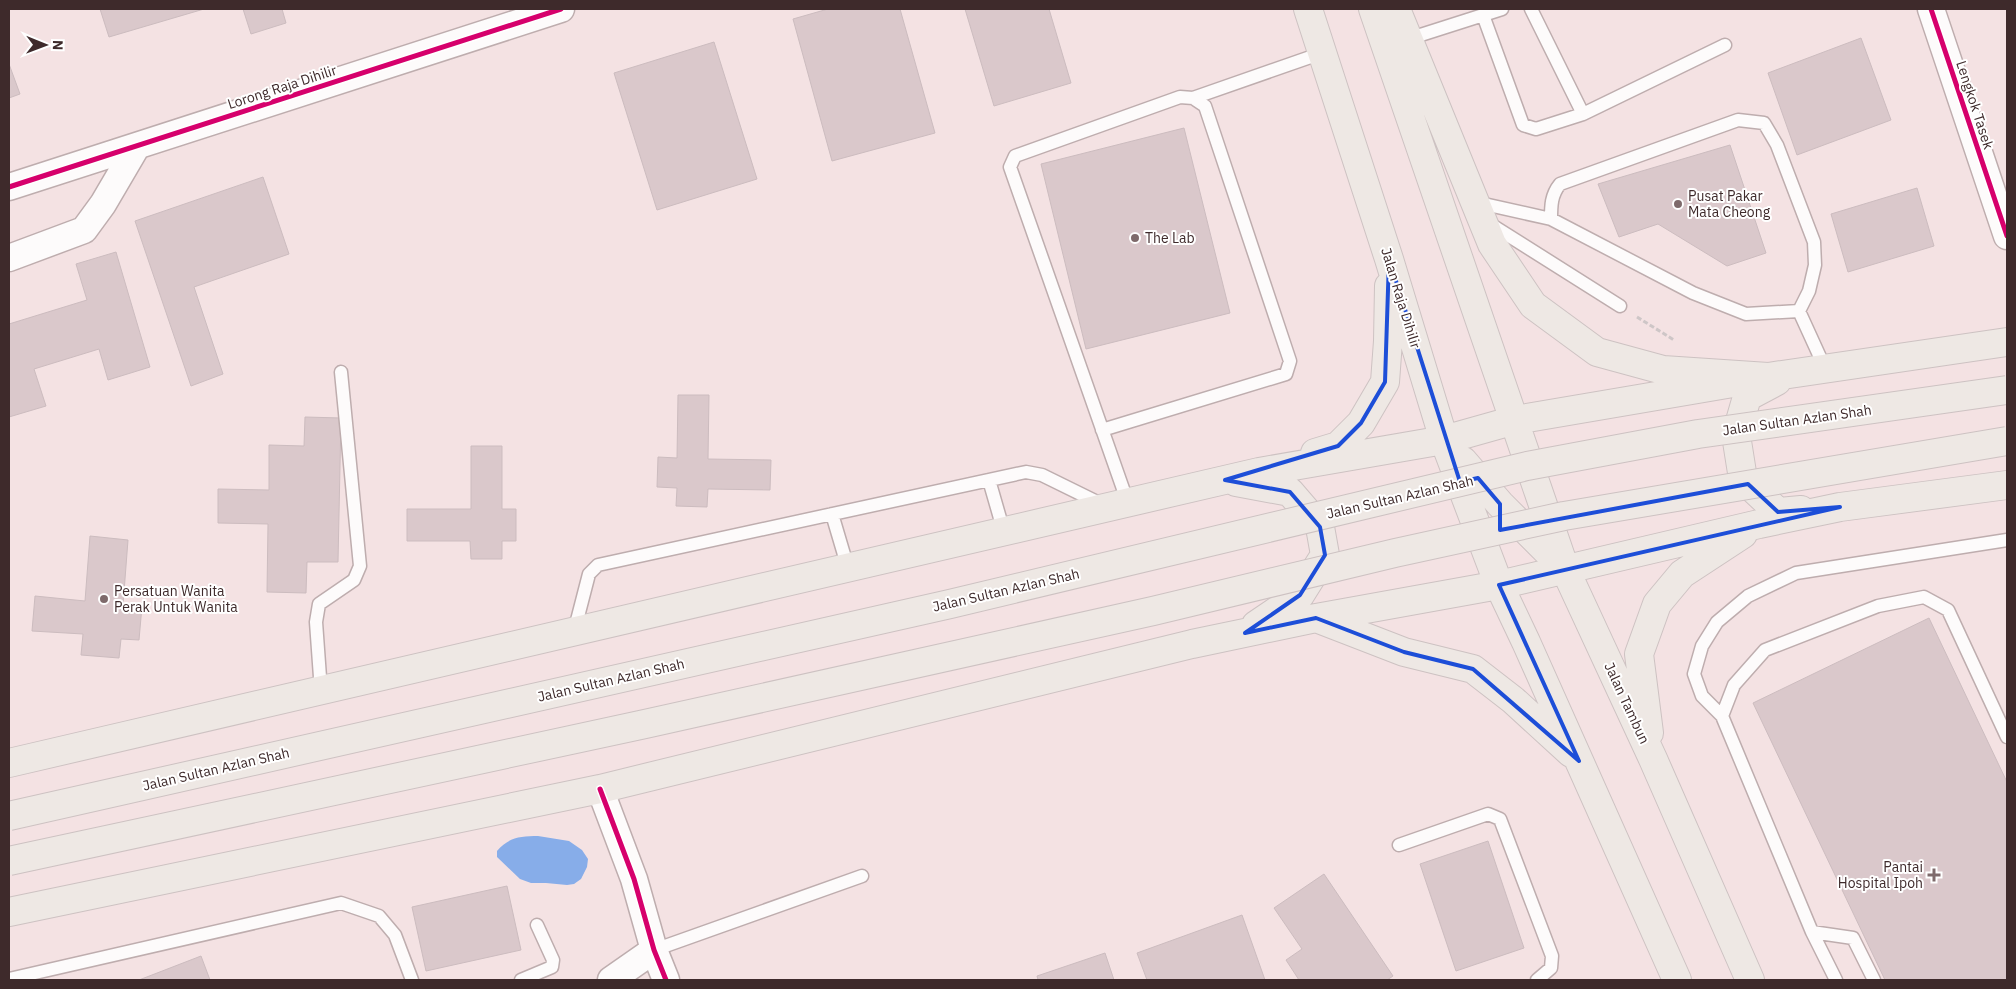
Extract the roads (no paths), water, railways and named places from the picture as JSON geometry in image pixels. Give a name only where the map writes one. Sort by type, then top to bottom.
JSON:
[{"type":"main road","name":"Jalan Raja Dihilir","points":[[1308,9],[1389,258],[1444,440],[1499,585]]},
{"type":"main road","points":[[1373,9],[1515,420],[1500,504],[1499,585],[1676,980]]},
{"type":"main road","points":[[1396,9],[1492,244],[1533,305],[1597,352],[1664,370],[1779,375]]},
{"type":"main road","points":[[1259,472],[1338,446],[1361,423],[1384,382],[1388,341],[1389,258]]},
{"type":"main road","points":[[9,763],[1259,472],[1444,440],[1515,420],[1779,375],[2007,342]]},
{"type":"main road","points":[[1779,375],[1747,397],[1736,436],[1743,479],[1778,512],[1840,507],[2007,485]]},
{"type":"main road","name":"Jalan Sultan Azlan Shah","points":[[9,816],[940,606],[1528,466],[1698,434],[2007,390]]},
{"type":"main road","name":"Jalan Tambun","points":[[1515,420],[1565,569],[1653,759],[1750,980]]},
{"type":"main road","points":[[1444,440],[1500,504],[1565,569]]},
{"type":"main road","points":[[9,860],[645,724],[1154,611],[1385,555],[1564,516],[2007,441]]},
{"type":"main road","points":[[1225,480],[1290,492],[1320,527],[1325,555],[1300,595],[1245,633]]},
{"type":"main road","points":[[9,912],[600,789],[1192,644],[1316,618],[1499,585],[1840,507]]},
{"type":"main road","points":[[1653,759],[1639,654],[1657,604],[1682,574],[1759,524]]},
{"type":"main road","points":[[1316,618],[1404,652],[1473,669],[1513,700],[1579,761]]},
{"type":"street","name":"Lorong Raja Dihilir","points":[[9,187],[557,9]]},
{"type":"street","name":"Lengkok Tasek","points":[[1931,9],[2007,236]]},
{"type":"street","points":[[9,258],[84,230],[103,204],[137,146]]},
{"type":"street","points":[[600,789],[634,879],[654,950],[666,980]]},
{"type":"street","points":[[611,980],[654,950]]},
{"type":"lane","points":[[1408,39],[1502,9]]},
{"type":"lane","points":[[1531,9],[1583,114]]},
{"type":"lane","points":[[1483,15],[1523,124],[1536,129],[1583,114],[1725,45]]},
{"type":"lane","points":[[1118,506],[1102,430],[1010,167],[1015,156],[1180,97],[1193,98],[1322,53]]},
{"type":"lane","points":[[1102,430],[1286,374],[1290,361],[1205,106],[1193,98]]},
{"type":"lane","points":[[1551,219],[1552,197],[1560,184],[1738,120],[1764,123],[1777,145],[1814,242],[1815,266],[1809,291],[1799,311]]},
{"type":"lane","points":[[1479,211],[1551,219],[1693,293],[1746,314],[1799,311]]},
{"type":"lane","points":[[1479,211],[1509,234],[1620,306]]},
{"type":"lane","points":[[1799,311],[1825,368]]},
{"type":"lane","points":[[321,691],[316,622],[319,604],[354,580],[360,566],[341,372]]},
{"type":"lane","points":[[574,632],[589,574],[598,565],[1026,472],[1042,475],[1118,506]]},
{"type":"lane","points":[[989,480],[1004,532]]},
{"type":"lane","points":[[832,514],[848,568]]},
{"type":"lane","points":[[1836,980],[1812,932],[1722,716],[1702,696],[1694,674],[1702,646],[1717,622],[1748,596],[1796,573],[2007,540]]},
{"type":"lane","points":[[1722,716],[1734,685],[1764,650],[1878,606],[1924,597],[1948,610],[2007,736]]},
{"type":"lane","points":[[1399,845],[1488,814],[1500,819],[1552,956],[1551,968],[1537,980]]},
{"type":"lane","points":[[654,950],[862,876]]},
{"type":"lane","points":[[9,979],[341,903],[379,916],[395,935],[412,980]]},
{"type":"lane","points":[[521,980],[552,967],[553,960],[537,925]]},
{"type":"lane","points":[[1812,932],[1853,938],[1874,980]]},
{"type":"water","points":[[538,836],[569,841],[582,850],[588,859],[587,867],[581,879],[574,884],[567,885],[531,883],[520,879],[497,857],[497,851],[511,840],[521,837]]},
{"type":"place","name":"Pusat Pakar Mata Cheong","points":[[1678,204]]},
{"type":"place","name":"The Lab","points":[[1135,238]]},
{"type":"place","name":"Persatuan Wanita Perak Untuk Wanita","points":[[104,599]]},
{"type":"place","name":"Pantai Hospital Ipoh","points":[[1934,875]]}]
